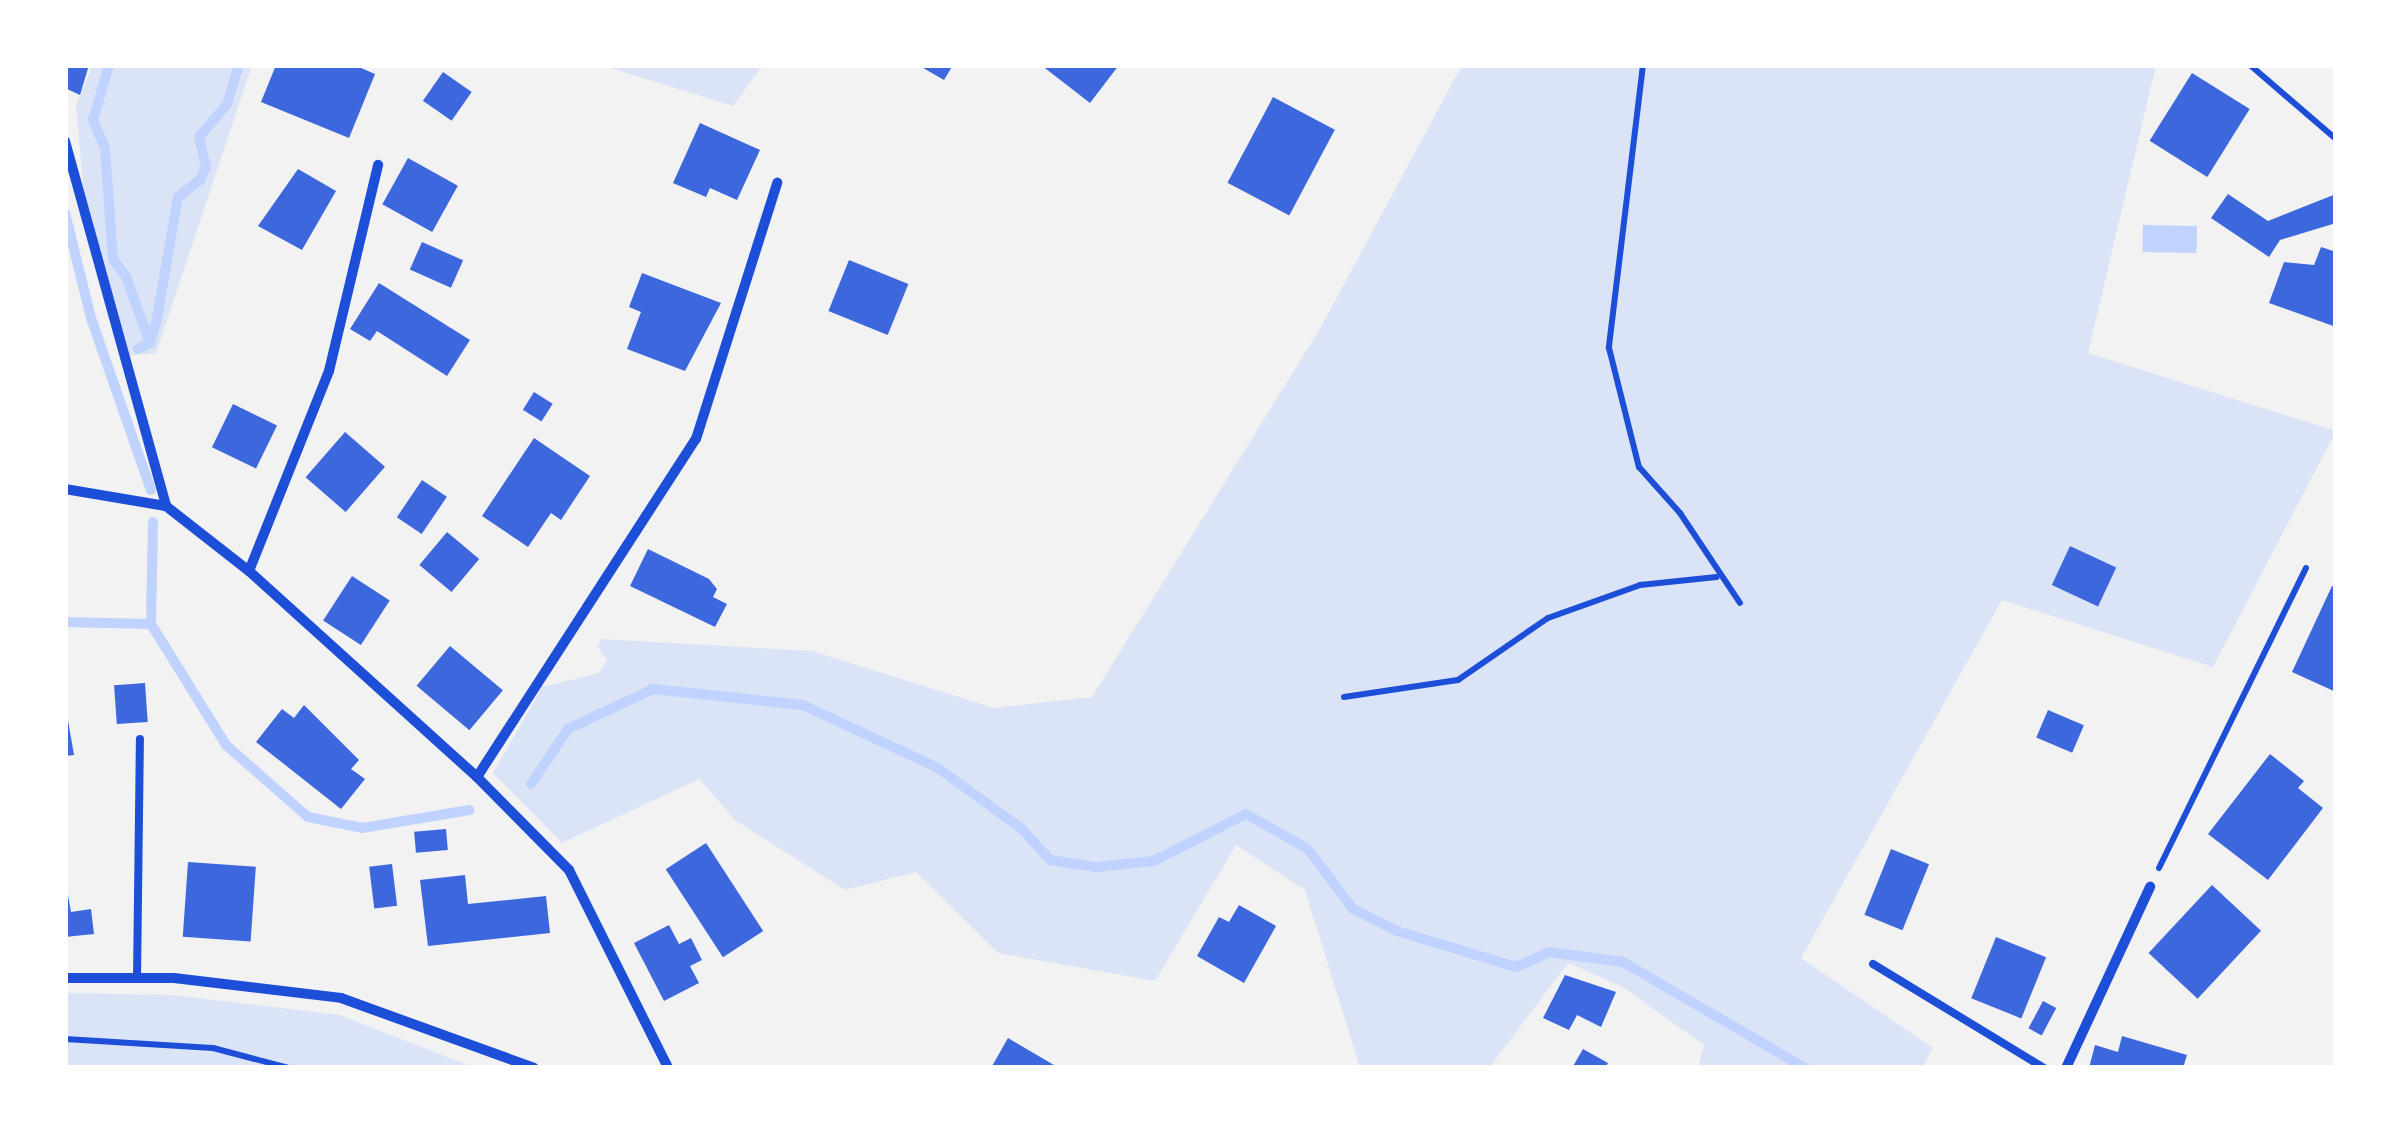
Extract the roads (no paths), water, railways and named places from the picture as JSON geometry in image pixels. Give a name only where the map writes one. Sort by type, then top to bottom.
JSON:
[{"type":"street","points":[[65,141],[166,506]]},
{"type":"street","points":[[249,571],[329,371],[378,165]]},
{"type":"street","points":[[476,777],[696,439],[777,183]]},
{"type":"street","points":[[65,489],[166,506],[249,571],[476,777],[569,870],[668,1068]]},
{"type":"street","points":[[2066,1068],[2150,888]]},
{"type":"street","points":[[65,978],[137,978],[341,998],[534,1068]]},
{"type":"lane","points":[[137,978],[140,739]]},
{"type":"lane","points":[[1873,964],[2044,1068]]},
{"type":"water","points":[[2143,225],[2197,226],[2197,253],[2143,252]]},
{"type":"waterway","points":[[109,65],[93,120],[105,148],[113,259],[126,277],[149,340]]},
{"type":"waterway","points":[[138,349],[150,343],[157,318],[178,197],[200,180],[206,167],[199,137],[227,104],[239,65]]},
{"type":"waterway","points":[[65,213],[91,318],[151,490]]},
{"type":"waterway","points":[[151,624],[153,522]]},
{"type":"waterway","points":[[65,622],[151,624],[226,745],[308,817],[362,828],[469,810]]},
{"type":"waterway","points":[[531,784],[568,729],[653,689],[803,705],[938,768],[1022,829],[1050,860],[1096,867],[1154,861],[1246,814],[1308,849],[1353,909],[1397,931],[1516,967],[1549,952],[1623,962],[1805,1068]]}]
